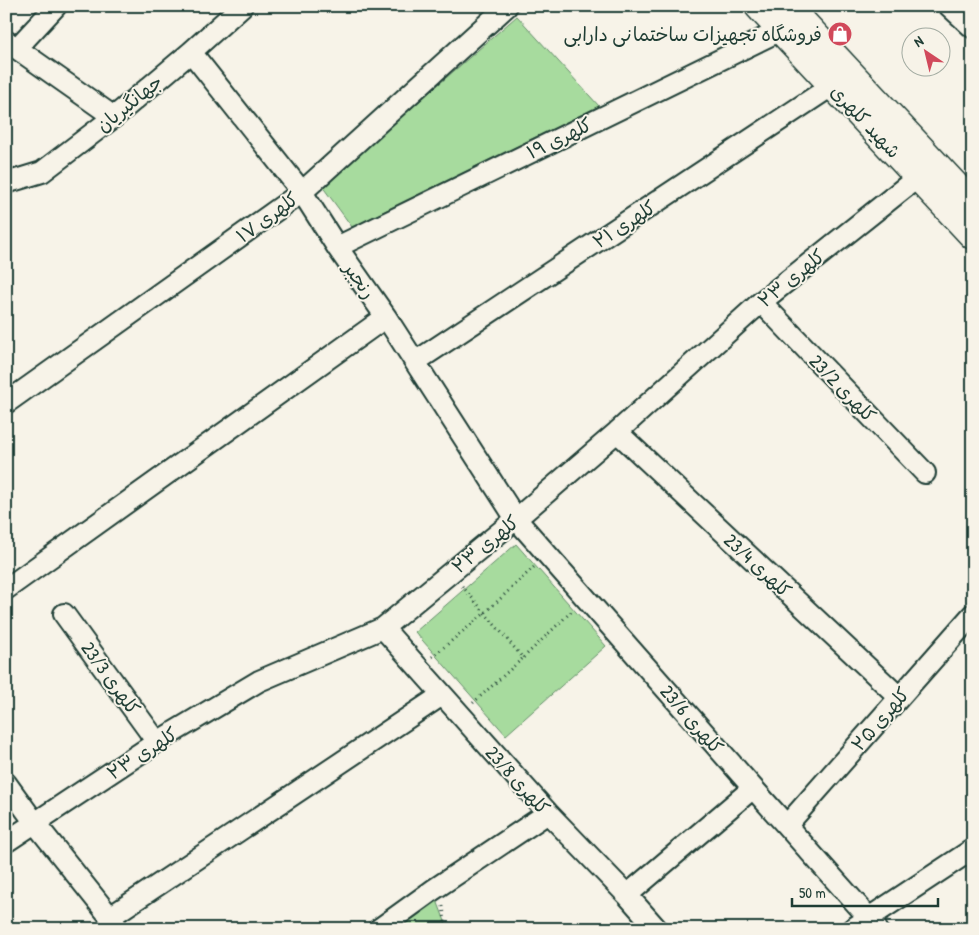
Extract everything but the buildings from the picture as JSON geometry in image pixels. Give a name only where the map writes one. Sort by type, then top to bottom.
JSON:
[{"type":"main road","name":"شهید کلهری","points":[[759,6],[784,18],[973,205]]},
{"type":"main road","name":"شهید کلهری","points":[[784,18],[833,85],[973,235]]},
{"type":"street","points":[[56,6],[12,44],[114,117]]},
{"type":"street","name":"جهانگیریان","points":[[6,183],[42,172],[114,117],[242,6]]},
{"type":"street","name":"کلهری ۱۷","points":[[6,403],[302,192],[507,6]]},
{"type":"street","points":[[949,6],[973,28]]},
{"type":"street","name":"کلهری ۱۹","points":[[337,246],[784,18]]},
{"type":"street","name":"رنجبر","points":[[191,52],[302,192],[386,317],[516,519]]},
{"type":"street","name":"کلهری ۲۱","points":[[415,362],[833,85]]},
{"type":"street","name":"کلهری ۲۳","points":[[6,842],[157,742],[259,681],[383,628],[618,432],[761,302],[918,177]]},
{"type":"street","name":"کلهری 23/2","points":[[761,302],[926,474]]},
{"type":"street","points":[[6,588],[386,317]]},
{"type":"street","name":"کلهری 23/4","points":[[618,432],[899,698]]},
{"type":"street","name":"کلهری 23/6","points":[[516,519],[873,924]]},
{"type":"street","name":"کلهری 23/3","points":[[64,614],[157,742]]},
{"type":"street","name":"کلهری ۲۵","points":[[787,825],[973,614]]},
{"type":"street","name":"کلهری 23/8","points":[[383,628],[548,813],[657,929]]},
{"type":"street","points":[[6,783],[114,923],[442,695]]},
{"type":"street","points":[[627,895],[753,788]]},
{"type":"street","points":[[379,929],[433,890],[548,813]]},
{"type":"street","points":[[852,929],[873,924],[973,848]]},
{"type":"path","points":[[418,668],[485,613],[547,554]]},
{"type":"path","points":[[450,573],[523,658]]},
{"type":"path","points":[[460,715],[586,598]]},
{"type":"green space","points":[[517,16],[599,106],[352,227],[322,186]]},
{"type":"green space","points":[[516,544],[606,646],[506,735],[415,632]]},
{"type":"green space","points":[[433,890],[448,929],[379,929]]},
{"type":"place","name":"فروشگاه تجهیزات ساختمانی دارابی","points":[[840,34]]}]
